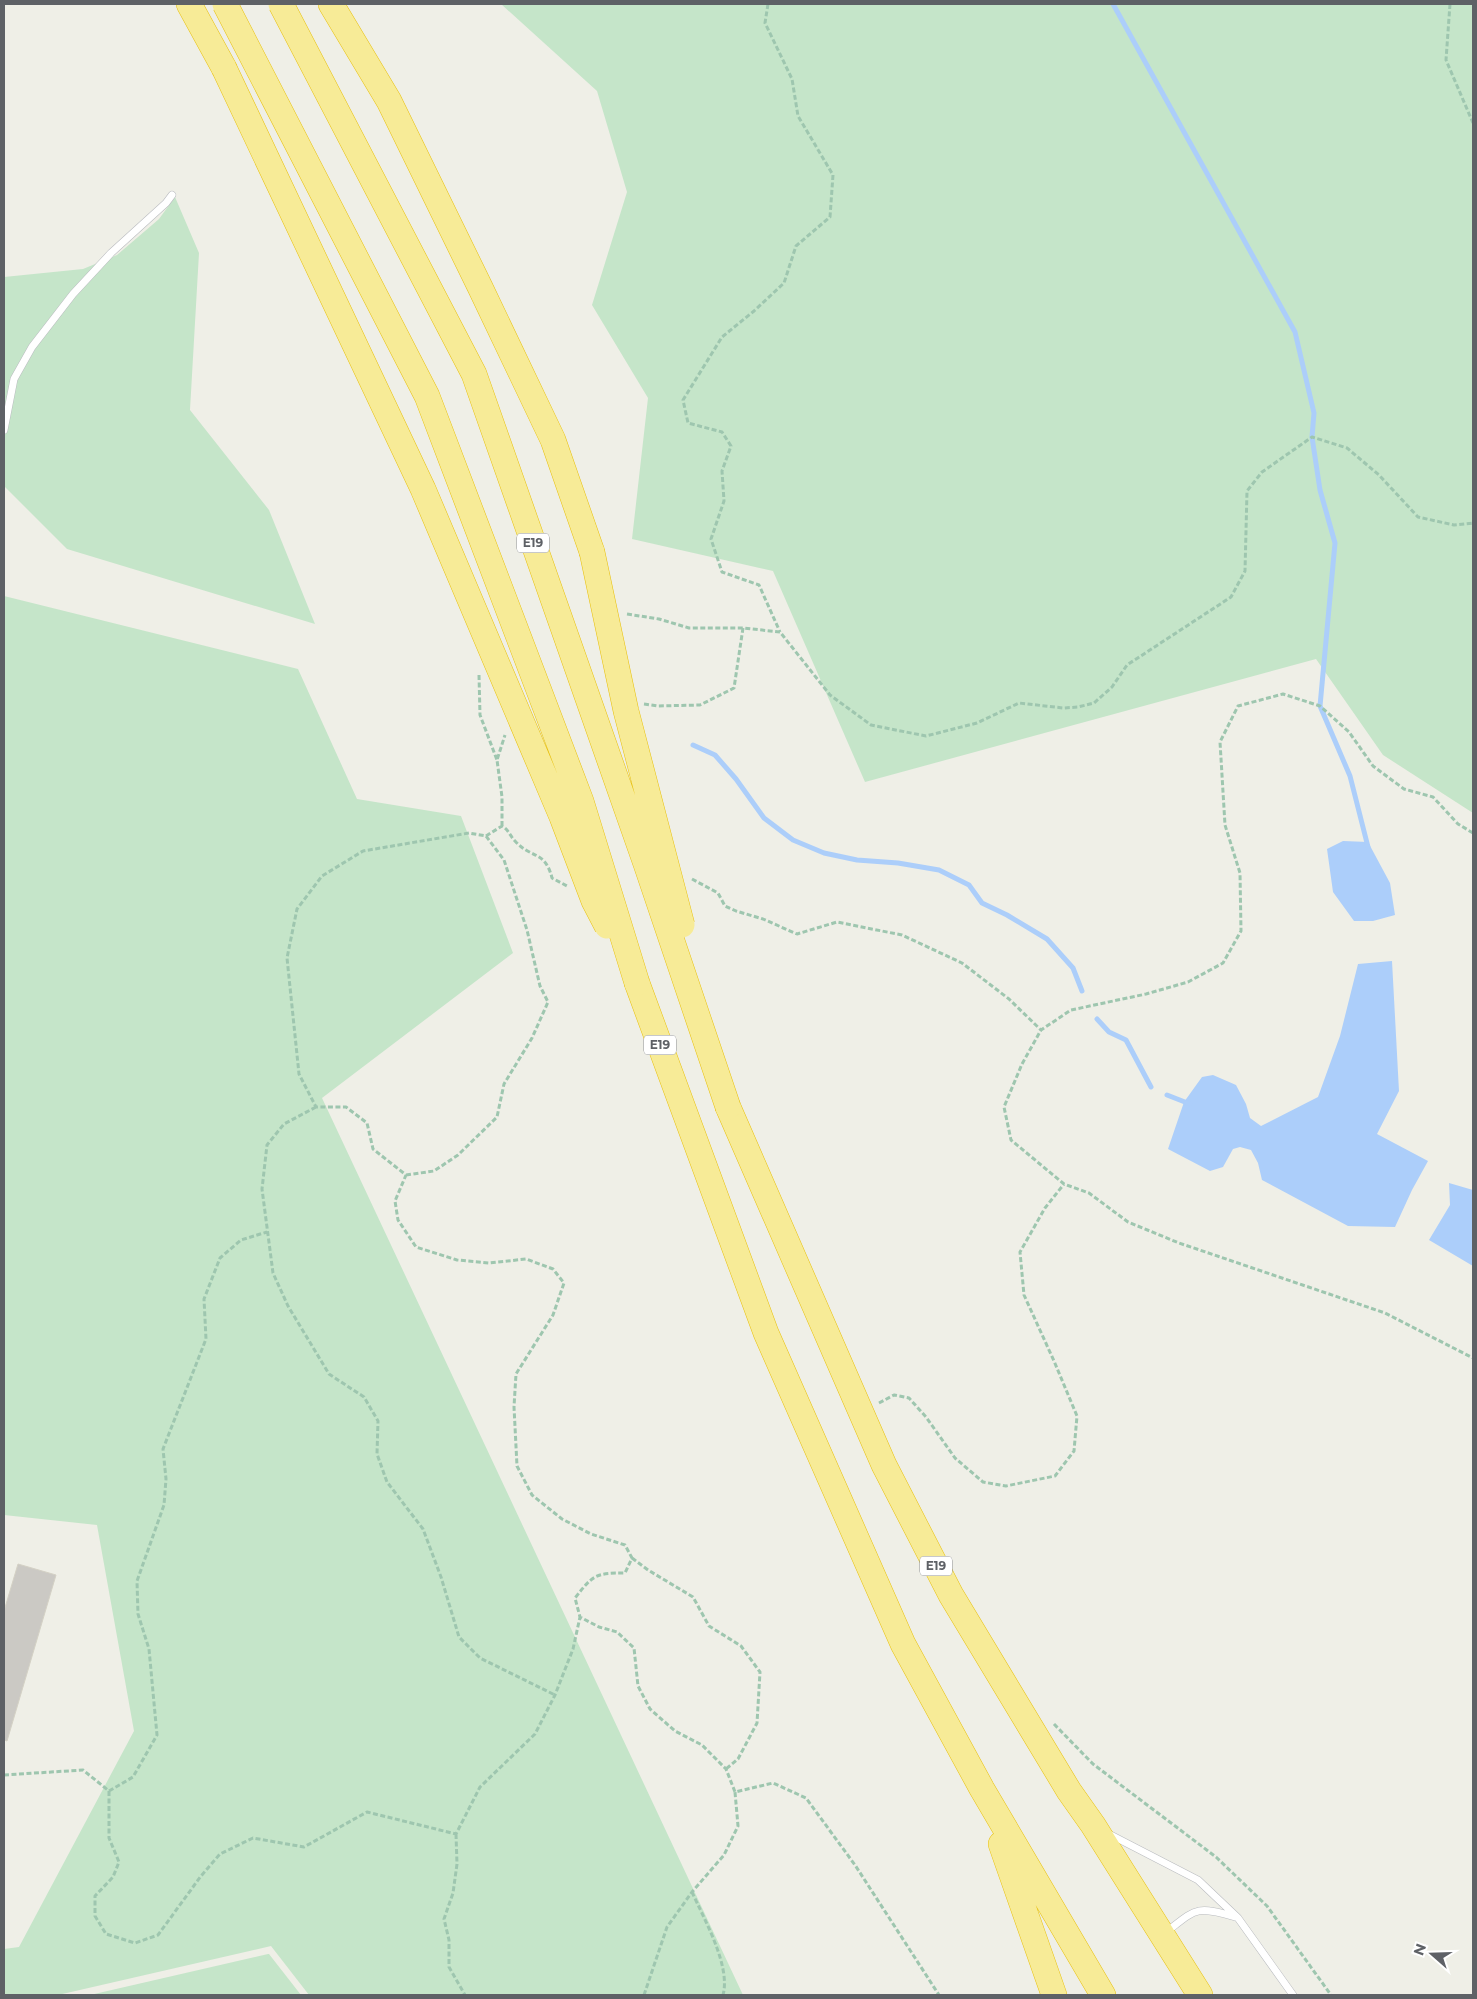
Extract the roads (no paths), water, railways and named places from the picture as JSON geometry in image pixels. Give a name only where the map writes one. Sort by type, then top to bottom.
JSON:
[{"type":"highway","points":[[189,4],[224,68],[423,489],[562,817],[594,901],[637,983]]},
{"type":"highway","name":"E19","points":[[225,4],[427,396],[581,801],[637,983],[766,1332],[903,1644],[982,1789],[1103,1995]]},
{"type":"highway","name":"E19","points":[[281,4],[474,374],[643,855],[728,1107],[884,1465],[951,1595],[1069,1792],[1093,1825],[1200,1995]]},
{"type":"highway","points":[[331,4],[390,101],[553,440],[592,552],[626,711],[728,1107]]},
{"type":"highway","points":[[982,1789],[1054,1995]]},
{"type":"lane","points":[[4,430],[14,379],[32,346],[73,294],[110,253],[150,218],[172,195]]},
{"type":"lane","points":[[1093,1825],[1198,1880],[1238,1918],[1293,1995]]},
{"type":"lane","points":[[1163,1934],[1194,1910],[1212,1910],[1238,1918]]},
{"type":"water","points":[[1343,841],[1368,842],[1390,883],[1395,915],[1373,921],[1354,921],[1333,892],[1327,849]]},
{"type":"water","points":[[1392,961],[1399,1091],[1377,1134],[1428,1161],[1395,1227],[1348,1226],[1262,1180],[1258,1163],[1251,1150],[1240,1147],[1233,1149],[1223,1167],[1210,1171],[1168,1149],[1184,1102],[1202,1077],[1213,1075],[1236,1085],[1246,1104],[1250,1118],[1261,1126],[1318,1097],[1340,1036],[1358,964]]},
{"type":"water","points":[[1449,1183],[1473,1190],[1473,1266],[1429,1240],[1450,1205]]},
{"type":"waterway","points":[[1113,4],[1295,332],[1314,413],[1312,437],[1320,490],[1335,543],[1320,706],[1350,776],[1368,847]]},
{"type":"waterway","points":[[693,745],[715,755],[736,779],[764,818],[793,840],[824,853],[857,860],[898,863],[939,870],[969,885],[982,903],[1007,915],[1047,939],[1073,968],[1082,991]]},
{"type":"waterway","points":[[1097,1019],[1109,1032],[1126,1040],[1151,1087]]},
{"type":"waterway","points":[[1167,1095],[1190,1104]]}]
